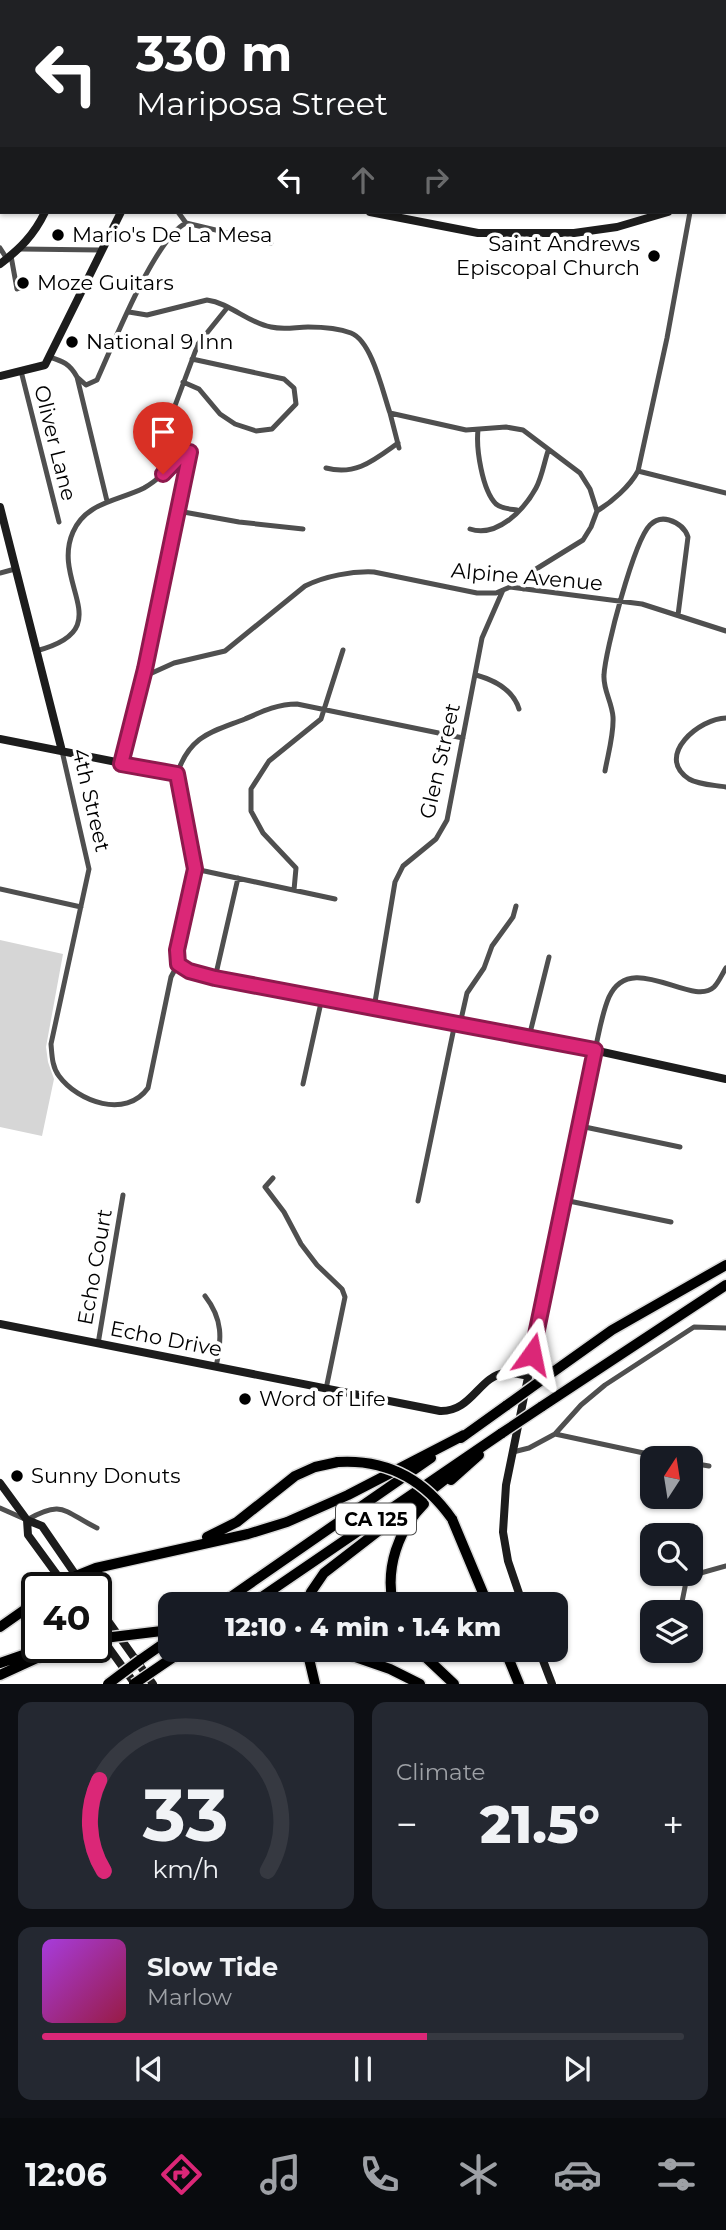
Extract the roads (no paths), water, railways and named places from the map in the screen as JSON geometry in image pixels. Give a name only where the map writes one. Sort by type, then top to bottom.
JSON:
[{"type":"highway","name":"CA 125","points":[[238,1592],[612,1330],[726,1265]]},
{"type":"highway","name":"CA 125","points":[[269,1592],[502,1433],[726,1286]]},
{"type":"highway","points":[[311,1592],[324,1573],[393,1522],[502,1433]]},
{"type":"highway","points":[[392,1592],[392,1566],[408,1522],[502,1433]]},
{"type":"highway","points":[[86,1572],[248,1534],[287,1522],[348,1495],[464,1435]]},
{"type":"highway","points":[[186,1547],[237,1522],[295,1476],[315,1467],[338,1462],[368,1462],[404,1473],[426,1488],[452,1519],[483,1592]]},
{"type":"highway","points":[[0,1627],[21,1612]]},
{"type":"highway","points":[[112,1637],[158,1631]]},
{"type":"highway","points":[[107,1684],[158,1647]]},
{"type":"highway","points":[[0,1663],[21,1656]]},
{"type":"highway","points":[[135,1684],[166,1662]]},
{"type":"highway","points":[[310,1662],[315,1684]]},
{"type":"highway","points":[[370,1662],[420,1684]]},
{"type":"highway","points":[[431,1662],[454,1684]]},
{"type":"highway","points":[[510,1662],[519,1684]]},
{"type":"highway","points":[[0,1675],[26,1663]]},
{"type":"street","points":[[6,259],[36,230],[44,214]]},
{"type":"street","points":[[0,376],[46,365],[120,214]]},
{"type":"street","points":[[179,214],[186,223],[271,243]]},
{"type":"street","points":[[380,214],[478,233],[598,231],[661,214]]},
{"type":"street","points":[[597,511],[606,506],[638,471],[670,327],[690,214]]},
{"type":"street","points":[[77,377],[86,385],[95,382],[150,266],[174,230],[186,223]]},
{"type":"street","points":[[0,248],[18,289],[23,287]]},
{"type":"street","points":[[20,248],[100,250]]},
{"type":"street","points":[[129,312],[147,314],[203,300],[216,302],[270,327],[326,328],[352,333],[362,341],[373,364],[399,445],[360,468],[342,471],[326,468]]},
{"type":"street","points":[[173,421],[173,411],[198,344],[227,308]]},
{"type":"street","points":[[49,357],[72,366],[77,377],[107,501]]},
{"type":"street","points":[[183,382],[199,389],[220,414],[235,425],[251,430],[272,429],[296,404],[295,388],[284,379],[192,359]]},
{"type":"street","name":"Oliver Lane","points":[[21,371],[59,522]]},
{"type":"street","points":[[390,413],[466,430],[515,428],[576,469],[583,477],[590,488],[597,511],[592,527],[583,540],[528,574],[523,589]]},
{"type":"street","points":[[478,429],[478,462],[492,499],[499,506],[517,510]]},
{"type":"street","points":[[470,529],[497,528],[517,510],[536,487],[548,450]]},
{"type":"street","points":[[36,651],[61,643],[75,630],[79,611],[67,559],[74,528],[88,512],[107,501],[146,487],[184,452],[190,452],[143,677],[121,764]]},
{"type":"street","points":[[638,471],[726,493]]},
{"type":"street","name":"4th Street","points":[[0,508],[89,869],[51,1044],[52,1060],[57,1074],[77,1094],[118,1105],[134,1102],[148,1088],[171,977],[178,964]]},
{"type":"street","points":[[177,511],[239,522],[303,529]]},
{"type":"street","points":[[605,771],[613,721],[604,671],[620,601],[647,528],[656,521],[668,520],[682,526],[688,537],[678,615]]},
{"type":"street","points":[[0,573],[15,569]]},
{"type":"street","name":"Alpine Avenue","points":[[143,677],[174,663],[225,651],[302,588],[316,581],[360,572],[477,593],[496,593],[510,587],[642,604],[726,631]]},
{"type":"street","name":"Glen Street","points":[[374,1008],[395,883],[403,866],[436,839],[447,820],[482,638],[503,590]]},
{"type":"street","points":[[294,890],[296,868],[263,833],[251,811],[251,789],[258,774],[269,761],[315,724],[325,710],[343,650]]},
{"type":"street","points":[[476,675],[501,685],[519,709]]},
{"type":"street","points":[[463,738],[297,704],[284,704],[215,729],[191,746],[177,774],[195,869],[177,950],[178,964],[189,971],[215,978],[595,1050],[726,1079]]},
{"type":"street","points":[[726,718],[711,721],[691,732],[680,746],[677,758],[681,770],[690,779],[726,787]]},
{"type":"street","points":[[0,739],[177,774]]},
{"type":"street","points":[[195,869],[335,899]]},
{"type":"street","points":[[215,978],[238,878]]},
{"type":"street","points":[[0,889],[80,907]]},
{"type":"street","points":[[418,1201],[457,1023],[467,993],[484,968],[492,946],[513,917],[516,906]]},
{"type":"street","points":[[529,1037],[549,957]]},
{"type":"street","points":[[519,1592],[508,1561],[503,1532],[506,1485],[595,1050],[608,1000],[619,985],[631,980],[650,978],[663,980],[692,992],[703,992],[714,987],[726,968]]},
{"type":"street","points":[[303,1084],[322,998]]},
{"type":"street","points":[[580,1126],[680,1147]]},
{"type":"street","points":[[273,1178],[265,1186],[284,1212],[301,1244],[317,1265],[342,1289],[345,1297],[326,1389]]},
{"type":"street","name":"Echo Court","points":[[98,1344],[123,1195]]},
{"type":"street","points":[[564,1200],[671,1222]]},
{"type":"street","points":[[205,1296],[214,1308],[220,1325],[216,1367]]},
{"type":"street","name":"Echo Drive","points":[[0,1324],[448,1411],[462,1406],[498,1376],[509,1373],[528,1376]]},
{"type":"street","points":[[513,1452],[529,1448],[555,1434],[581,1405],[605,1385],[694,1327],[726,1328]]},
{"type":"street","points":[[555,1434],[640,1452]]},
{"type":"street","points":[[704,1465],[709,1466]]},
{"type":"street","points":[[0,1483],[27,1520],[28,1535],[53,1572]]},
{"type":"street","points":[[0,1508],[41,1526],[73,1572]]},
{"type":"street","points":[[27,1520],[42,1511],[59,1508],[97,1528]]},
{"type":"street","points":[[682,1600],[690,1576],[726,1566]]},
{"type":"street","points":[[112,1626],[153,1684]]},
{"type":"street","points":[[112,1652],[135,1684]]},
{"type":"street","points":[[544,1662],[552,1684]]},
{"type":"place","name":"Mario's De La Mesa","points":[[58,235]]},
{"type":"place","name":"Saint Andrews Episcopal Church","points":[[654,256]]},
{"type":"place","name":"Moze Guitars","points":[[23,283]]},
{"type":"place","name":"National 9 Inn","points":[[72,342]]},
{"type":"place","name":"Word of Life","points":[[245,1399]]},
{"type":"place","name":"Sunny Donuts","points":[[17,1476]]}]
